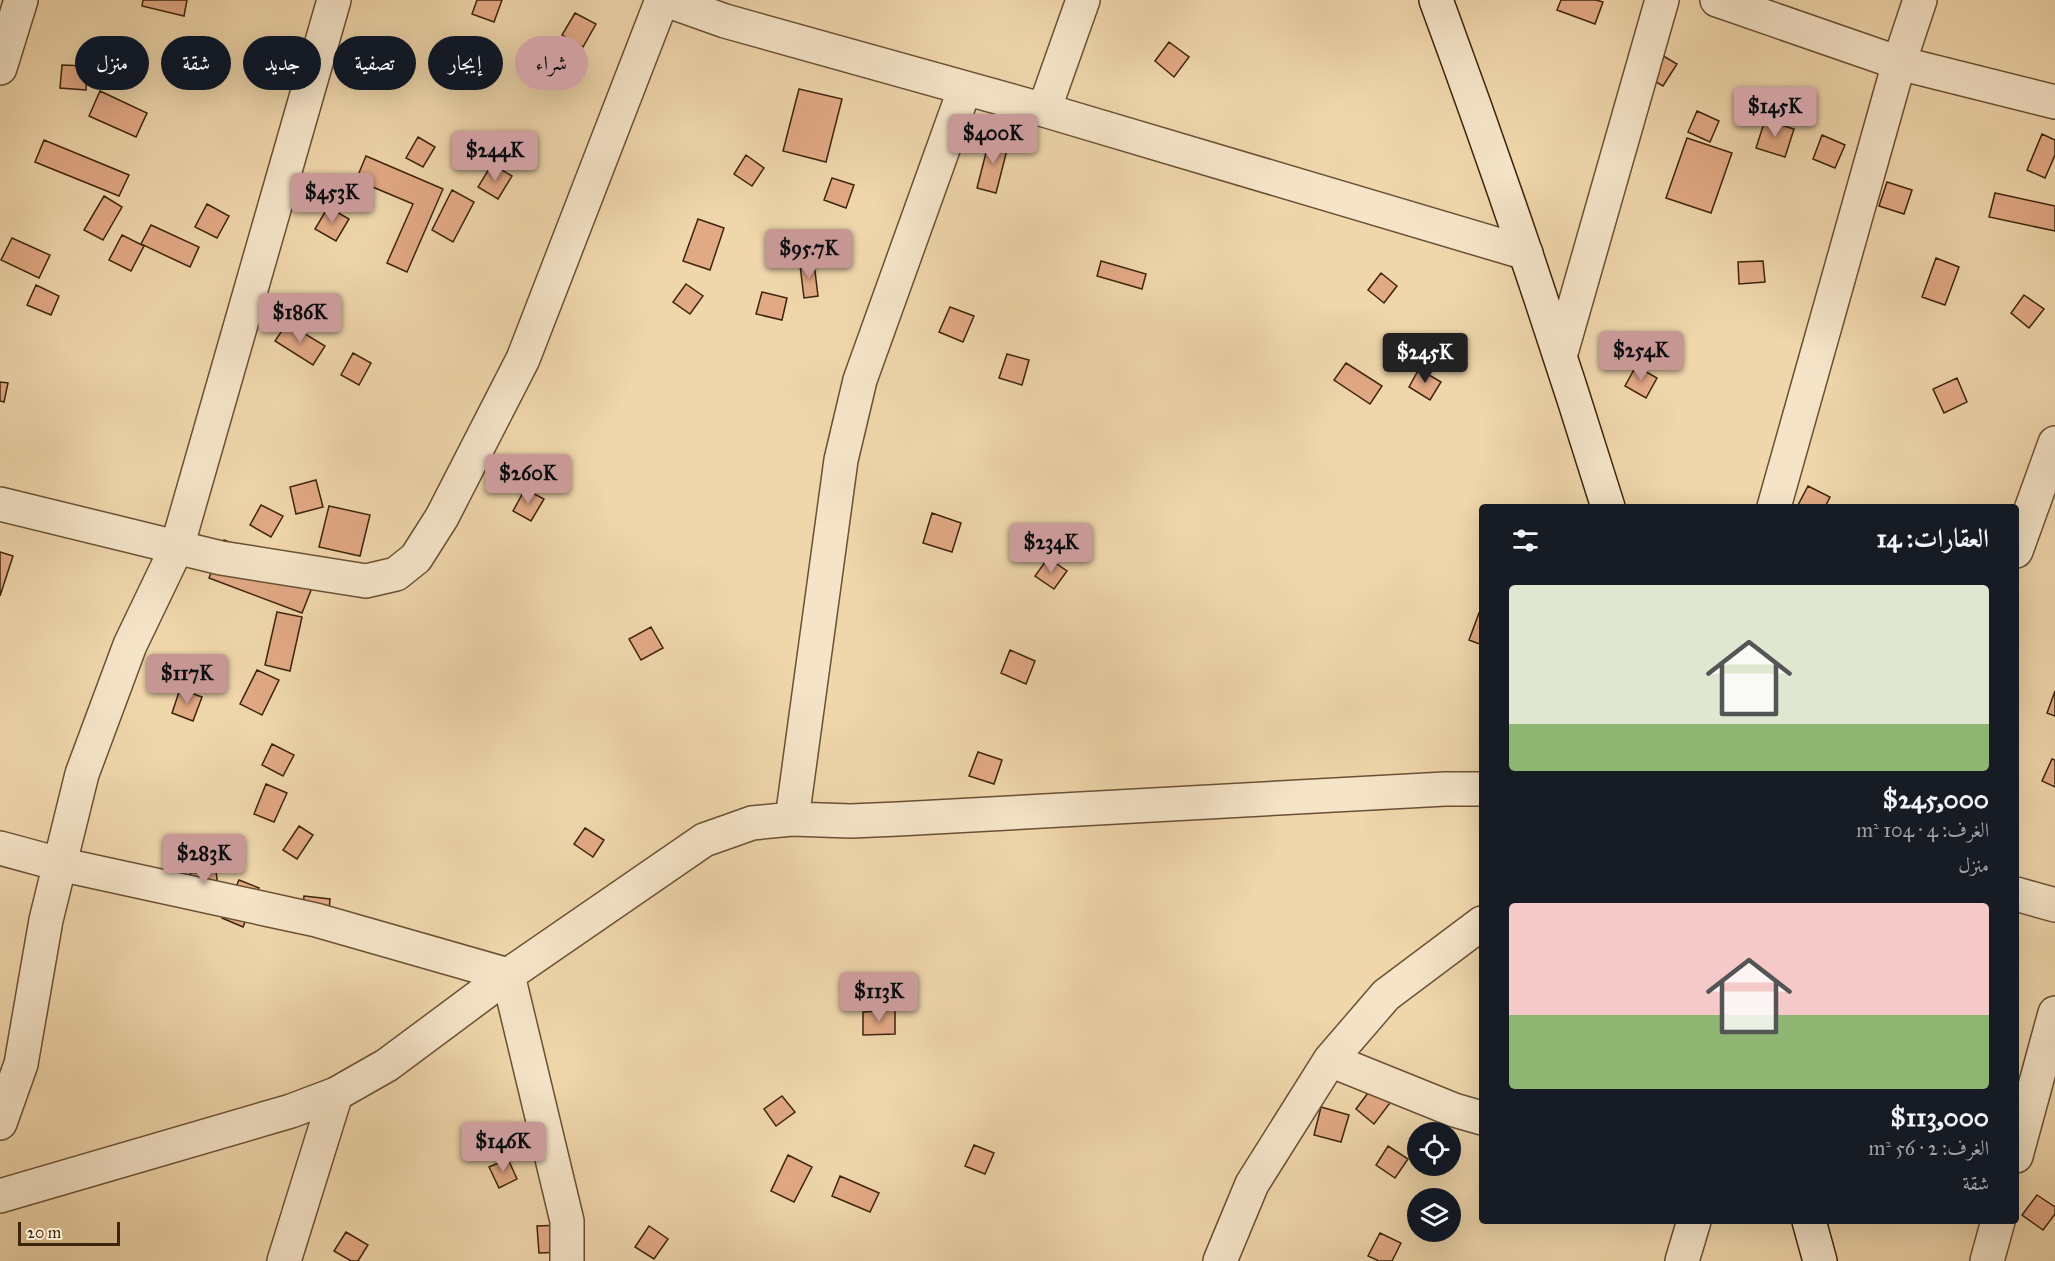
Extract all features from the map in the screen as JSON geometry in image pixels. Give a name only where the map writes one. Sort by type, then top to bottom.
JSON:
[{"type":"street","points":[[0,68],[21,0]]},
{"type":"street","points":[[0,1123],[21,1064],[46,920],[82,774],[130,645],[177,547],[334,0]]},
{"type":"street","points":[[0,504],[221,558],[366,581],[396,574],[416,558],[442,517],[523,359],[664,0],[730,10],[965,88],[1526,253]]},
{"type":"street","points":[[1044,110],[1083,0]]},
{"type":"street","points":[[1436,0],[1483,127],[1561,353],[1607,504]]},
{"type":"street","points":[[1561,353],[1662,0]]},
{"type":"street","points":[[1717,0],[1899,63],[2055,102]]},
{"type":"street","points":[[1775,504],[1899,63],[1920,0]]},
{"type":"street","points":[[792,819],[843,449],[860,380],[965,88]]},
{"type":"street","points":[[2019,543],[2055,443]]},
{"type":"street","points":[[0,1196],[291,1111],[336,1094],[387,1065],[508,975],[704,840],[752,824],[792,819],[851,821],[898,819],[1479,789]]},
{"type":"street","points":[[0,848],[59,864],[316,920],[508,975]]},
{"type":"street","points":[[2019,895],[2055,905]]},
{"type":"street","points":[[1220,1261],[1252,1184],[1330,1060],[1386,995],[1479,925]]},
{"type":"street","points":[[508,975],[567,1221],[567,1261]]},
{"type":"street","points":[[2019,1145],[2055,1013]]},
{"type":"street","points":[[1330,1060],[1454,1110],[1479,1117]]},
{"type":"street","points":[[284,1261],[336,1094]]},
{"type":"street","points":[[1682,1261],[1693,1224]]},
{"type":"street","points":[[1810,1224],[1820,1261]]},
{"type":"street","points":[[1987,1261],[1997,1224]]},
{"type":"building","points":[[143,0],[187,0],[184,16],[142,6]]},
{"type":"building","points":[[477,0],[502,0],[494,22],[472,14]]},
{"type":"building","points":[[1561,0],[1603,2],[1595,24],[1557,10]]},
{"type":"building","points":[[575,13],[596,24],[588,38],[588,36],[562,35]]},
{"type":"building","points":[[1169,42],[1189,57],[1174,77],[1155,61]]},
{"type":"building","points":[[1660,54],[1677,64],[1663,86],[1647,77]]},
{"type":"building","points":[[62,65],[75,66],[75,89],[60,88]]},
{"type":"building","points":[[799,89],[842,99],[826,162],[783,151]]},
{"type":"building","points":[[100,91],[147,113],[136,137],[89,116]]},
{"type":"building","points":[[1697,111],[1719,121],[1710,142],[1688,132]]},
{"type":"building","points":[[1765,120],[1794,129],[1785,157],[1756,148]]},
{"type":"building","points":[[2042,134],[2055,140],[2055,155],[2045,178],[2027,170]]},
{"type":"building","points":[[1822,135],[1845,145],[1835,168],[1813,159]]},
{"type":"building","points":[[418,137],[435,147],[423,167],[406,158]]},
{"type":"building","points":[[990,137],[1009,142],[996,193],[977,188]]},
{"type":"building","points":[[1687,138],[1732,153],[1711,213],[1666,198]]},
{"type":"building","points":[[44,140],[129,175],[119,196],[35,162]]},
{"type":"building","points":[[746,155],[764,168],[752,186],[734,174]]},
{"type":"building","points":[[366,156],[443,189],[407,272],[387,263],[413,204],[356,180]]},
{"type":"building","points":[[492,164],[512,176],[498,199],[478,187]]},
{"type":"building","points":[[832,178],[854,185],[846,208],[824,200]]},
{"type":"building","points":[[1887,182],[1912,190],[1904,214],[1879,206]]},
{"type":"building","points":[[452,190],[474,202],[453,242],[432,230]]},
{"type":"building","points":[[1995,193],[2055,206],[2055,231],[1989,217]]},
{"type":"building","points":[[104,196],[122,207],[103,240],[84,230]]},
{"type":"building","points":[[207,204],[229,216],[217,238],[195,227]]},
{"type":"building","points":[[328,207],[349,219],[336,241],[315,229]]},
{"type":"building","points":[[698,219],[724,228],[710,270],[683,261]]},
{"type":"building","points":[[151,225],[199,247],[190,267],[141,244]]},
{"type":"building","points":[[122,235],[144,246],[131,271],[109,260]]},
{"type":"building","points":[[12,238],[50,255],[39,278],[1,260]]},
{"type":"building","points":[[1936,258],[1959,267],[1945,305],[1922,297]]},
{"type":"building","points":[[1101,261],[1146,274],[1142,289],[1097,276]]},
{"type":"building","points":[[1763,261],[1765,282],[1739,284],[1738,262]]},
{"type":"building","points":[[814,263],[818,296],[804,298],[800,265]]},
{"type":"building","points":[[1381,273],[1397,286],[1384,303],[1368,290]]},
{"type":"building","points":[[686,284],[703,296],[690,314],[673,302]]},
{"type":"building","points":[[36,285],[59,296],[51,315],[27,305]]},
{"type":"building","points":[[762,292],[787,298],[782,320],[756,314]]},
{"type":"building","points":[[2024,295],[2044,309],[2029,328],[2011,313]]},
{"type":"building","points":[[950,307],[974,316],[963,342],[939,332]]},
{"type":"building","points":[[287,323],[325,346],[313,365],[275,341]]},
{"type":"building","points":[[353,353],[371,363],[359,385],[341,375]]},
{"type":"building","points":[[1007,354],[1029,360],[1022,385],[999,378]]},
{"type":"building","points":[[1346,363],[1382,386],[1370,404],[1334,380]]},
{"type":"building","points":[[1636,366],[1657,378],[1646,398],[1625,386]]},
{"type":"building","points":[[1419,369],[1441,382],[1430,400],[1409,387]]},
{"type":"building","points":[[1957,378],[1967,402],[1944,413],[1933,389]]},
{"type":"building","points":[[0,382],[8,383],[4,402],[0,401]]},
{"type":"building","points":[[316,480],[323,507],[296,514],[290,487]]},
{"type":"building","points":[[1808,486],[1830,497],[1826,504],[1799,504]]},
{"type":"building","points":[[525,489],[544,499],[531,521],[513,511]]},
{"type":"building","points":[[261,505],[283,516],[271,537],[250,525]]},
{"type":"building","points":[[329,506],[370,515],[360,556],[319,547]]},
{"type":"building","points":[[932,513],[961,523],[952,552],[923,543]]},
{"type":"building","points":[[224,540],[317,575],[302,613],[209,578]]},
{"type":"building","points":[[0,552],[13,556],[0,596]]},
{"type":"building","points":[[1048,558],[1067,571],[1054,589],[1035,576]]},
{"type":"building","points":[[277,612],[302,617],[290,671],[265,665]]},
{"type":"building","points":[[1479,613],[1479,644],[1469,640]]},
{"type":"building","points":[[651,627],[663,648],[641,660],[629,639]]},
{"type":"building","points":[[1010,650],[1035,661],[1026,684],[1001,673]]},
{"type":"building","points":[[257,670],[279,680],[262,715],[240,704]]},
{"type":"building","points":[[180,689],[202,697],[193,721],[172,713]]},
{"type":"building","points":[[2055,691],[2055,716],[2047,713]]},
{"type":"building","points":[[272,744],[294,755],[283,776],[262,765]]},
{"type":"building","points":[[978,752],[1002,760],[994,784],[969,776]]},
{"type":"building","points":[[2052,759],[2055,760],[2055,787],[2042,781]]},
{"type":"building","points":[[266,784],[287,793],[274,822],[254,814]]},
{"type":"building","points":[[299,826],[313,835],[297,859],[283,850]]},
{"type":"building","points":[[585,828],[604,840],[593,857],[574,844]]},
{"type":"building","points":[[216,871],[219,896],[192,898],[190,873]]},
{"type":"building","points":[[239,880],[259,888],[243,927],[222,918]]},
{"type":"building","points":[[304,896],[330,899],[328,923],[302,921]]},
{"type":"building","points":[[895,1010],[895,1034],[863,1035],[863,1012]]},
{"type":"building","points":[[1371,1089],[1390,1103],[1374,1124],[1356,1109]]},
{"type":"building","points":[[782,1096],[795,1112],[776,1126],[764,1109]]},
{"type":"building","points":[[1321,1107],[1349,1115],[1341,1142],[1314,1135]]},
{"type":"building","points":[[974,1145],[994,1153],[985,1174],[965,1166]]},
{"type":"building","points":[[1388,1146],[1407,1158],[1395,1178],[1376,1165]]},
{"type":"building","points":[[788,1155],[812,1167],[794,1202],[771,1191]]},
{"type":"building","points":[[508,1159],[517,1179],[499,1188],[489,1167]]},
{"type":"building","points":[[840,1176],[879,1193],[870,1212],[832,1196]]},
{"type":"building","points":[[2037,1195],[2055,1207],[2055,1214],[2043,1230],[2022,1215]]},
{"type":"building","points":[[563,1225],[564,1252],[539,1253],[537,1226]]},
{"type":"building","points":[[649,1226],[668,1239],[654,1259],[635,1247]]},
{"type":"building","points":[[346,1232],[368,1245],[358,1261],[351,1261],[334,1251]]},
{"type":"building","points":[[1380,1233],[1401,1243],[1392,1261],[1379,1261],[1368,1256]]}]
